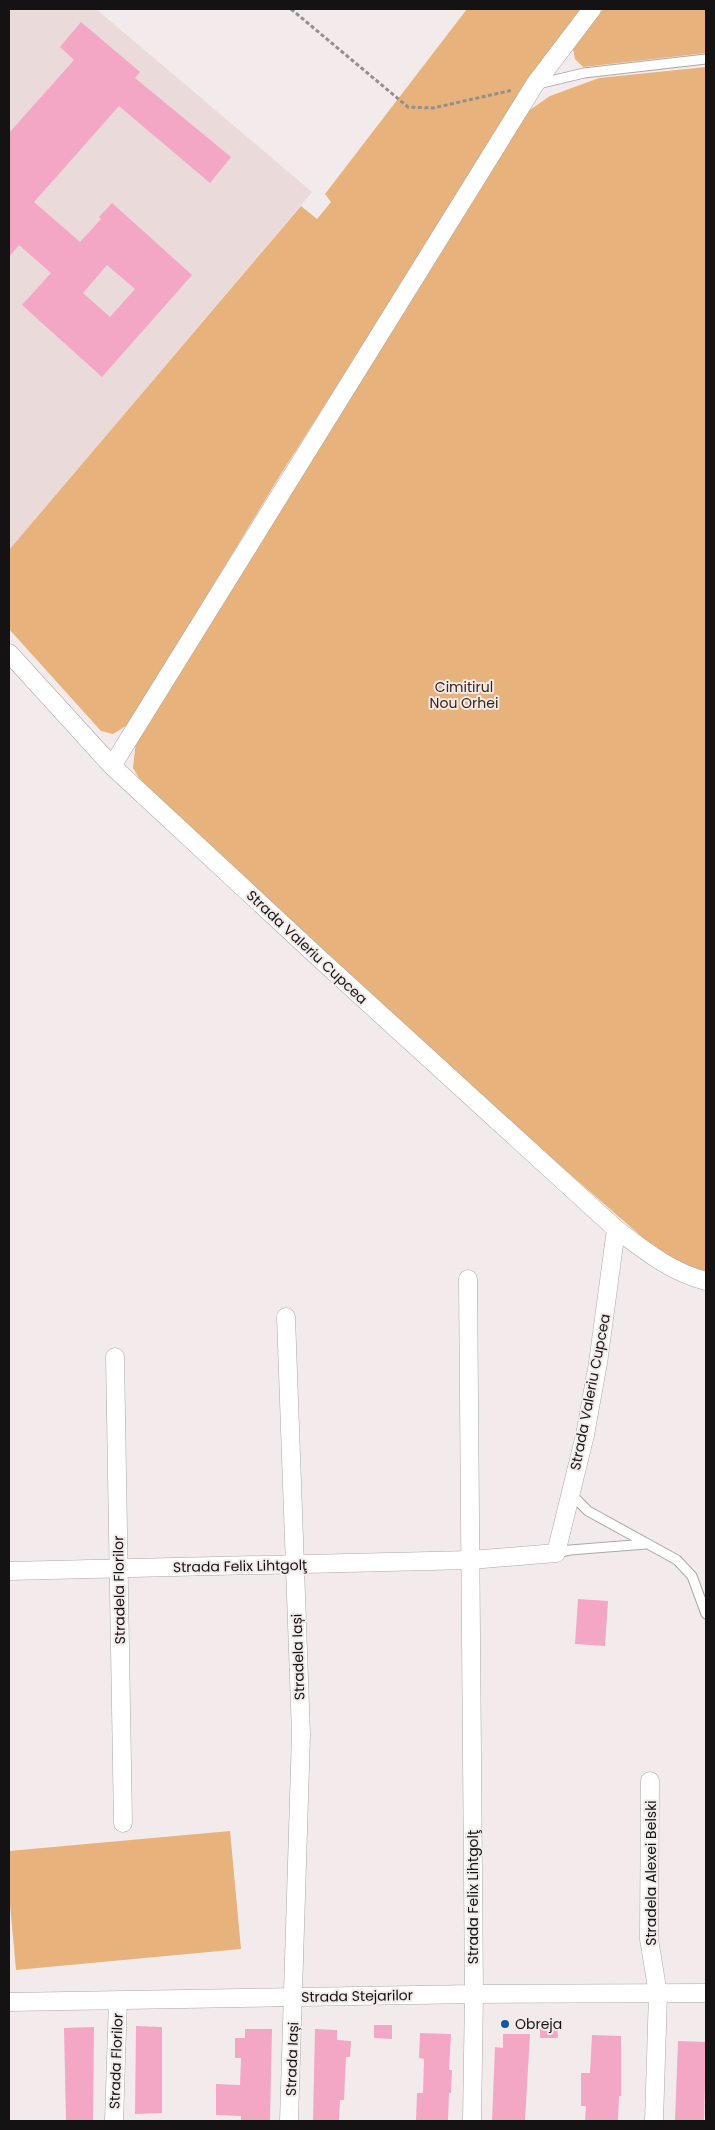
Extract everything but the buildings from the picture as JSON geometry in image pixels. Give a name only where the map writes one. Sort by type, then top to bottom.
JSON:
[{"type":"street","points":[[112,766],[536,84],[592,9]]},
{"type":"street","name":"Strada Valeriu Cupcea","points":[[11,658],[112,766],[320,960],[616,1229],[665,1266],[690,1277],[706,1281]]},
{"type":"street","name":"Strada Valeriu Cupcea","points":[[556,1554],[585,1435],[598,1363],[616,1229]]},
{"type":"street","name":"Strada Felix Lihtgolţ","points":[[468,1278],[474,1994],[472,2121]]},
{"type":"street","name":"Stradela Iași","points":[[286,1317],[301,1734],[294,1997]]},
{"type":"street","name":"Stradela Florilor","points":[[115,1357],[123,1822]]},
{"type":"street","name":"Strada Felix Lihtgolţ","points":[[9,1571],[471,1560],[556,1554]]},
{"type":"street","name":"Stradela Alexei Belski","points":[[650,1781],[649,1939],[658,1994],[654,2121]]},
{"type":"street","name":"Strada Stejarilor","points":[[9,2002],[474,1994],[706,1993]]},
{"type":"street","name":"Strada Iași","points":[[289,2121],[294,1997]]},
{"type":"street","name":"Strada Florilor","points":[[114,2121],[118,2000]]},
{"type":"lane","points":[[536,84],[584,73],[706,59]]},
{"type":"lane","points":[[570,1493],[588,1511],[678,1560],[692,1576],[706,1614]]},
{"type":"lane","points":[[556,1554],[570,1550],[647,1544]]},
{"type":"path","points":[[291,9],[408,107],[433,108],[536,84]]},
{"type":"shaded area","points":[[9,9],[96,9],[312,192],[9,550]]},
{"type":"green space","points":[[467,9],[582,9],[524,91],[279,477],[129,724],[113,734],[101,731],[9,629],[9,550],[301,206],[317,219],[331,202],[325,194]]},
{"type":"green space","points":[[603,9],[706,9],[706,53],[583,67],[575,59],[573,49]]},
{"type":"green space","name":"Cimitirul Nou Orhei","points":[[706,67],[706,1271],[684,1267],[657,1250],[533,1142],[142,783],[133,768],[136,741],[527,112],[550,96],[599,78]]},
{"type":"green space","points":[[230,1831],[241,1949],[16,1970],[9,1893],[9,1851]]},
{"type":"place","name":"Obreja","points":[[505,2024]]}]
